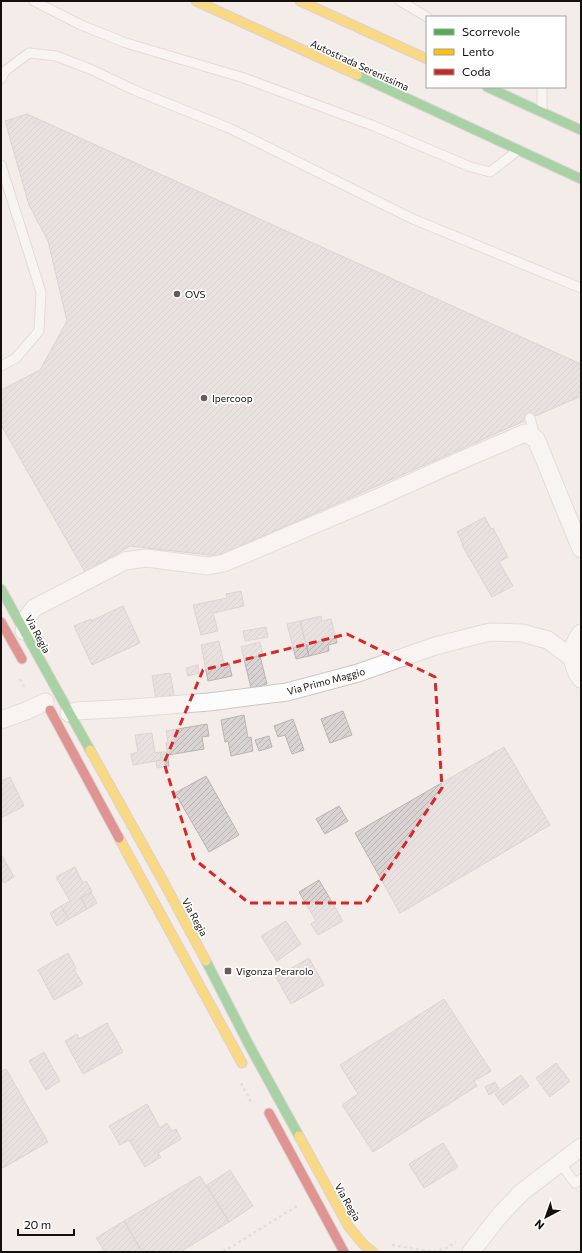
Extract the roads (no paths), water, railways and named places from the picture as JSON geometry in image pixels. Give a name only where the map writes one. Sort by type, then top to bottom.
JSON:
[{"type":"main road","name":"Autostrada Serenissima","points":[[196,1],[581,179]]},
{"type":"main road","points":[[300,1],[426,60]]},
{"type":"main road","points":[[489,88],[581,130]]},
{"type":"main road","name":"Via Regia","points":[[1,589],[68,713],[159,874],[249,1045],[349,1226],[364,1245],[373,1252]]},
{"type":"main road","points":[[1,622],[27,668]]},
{"type":"main road","points":[[43,699],[246,1072]]},
{"type":"main road","points":[[265,1106],[344,1252]]},
{"type":"street","points":[[24,631],[28,616],[34,608],[125,561],[146,558],[208,566],[224,563],[378,498],[531,430],[581,549]]},
{"type":"street","name":"Via Primo Maggio","points":[[68,713],[76,711],[210,702],[287,692],[358,673],[435,646],[490,632],[522,634],[548,640],[572,658]]},
{"type":"street","points":[[581,633],[577,637],[572,658],[574,668],[581,679]]},
{"type":"street","points":[[1,720],[26,711],[43,699]]},
{"type":"street","points":[[471,1252],[500,1215],[522,1192],[581,1147]]},
{"type":"lane","points":[[34,1],[81,26],[126,43],[244,78],[374,126],[468,166],[490,172],[518,150]]},
{"type":"lane","points":[[400,1],[426,16]]},
{"type":"lane","points":[[1,79],[5,71],[29,53],[56,56],[90,69],[134,90],[229,128],[413,219],[581,288]]},
{"type":"lane","points":[[542,88],[542,112]]},
{"type":"lane","points":[[1,165],[41,292],[39,331],[16,358],[1,366]]},
{"type":"lane","points":[[560,1163],[575,1183],[581,1179]]},
{"type":"place","name":"OVS","points":[[177,294]]},
{"type":"place","name":"Ipercoop","points":[[204,398]]},
{"type":"place","name":"Vigonza Perarolo","points":[[228,971]]}]
